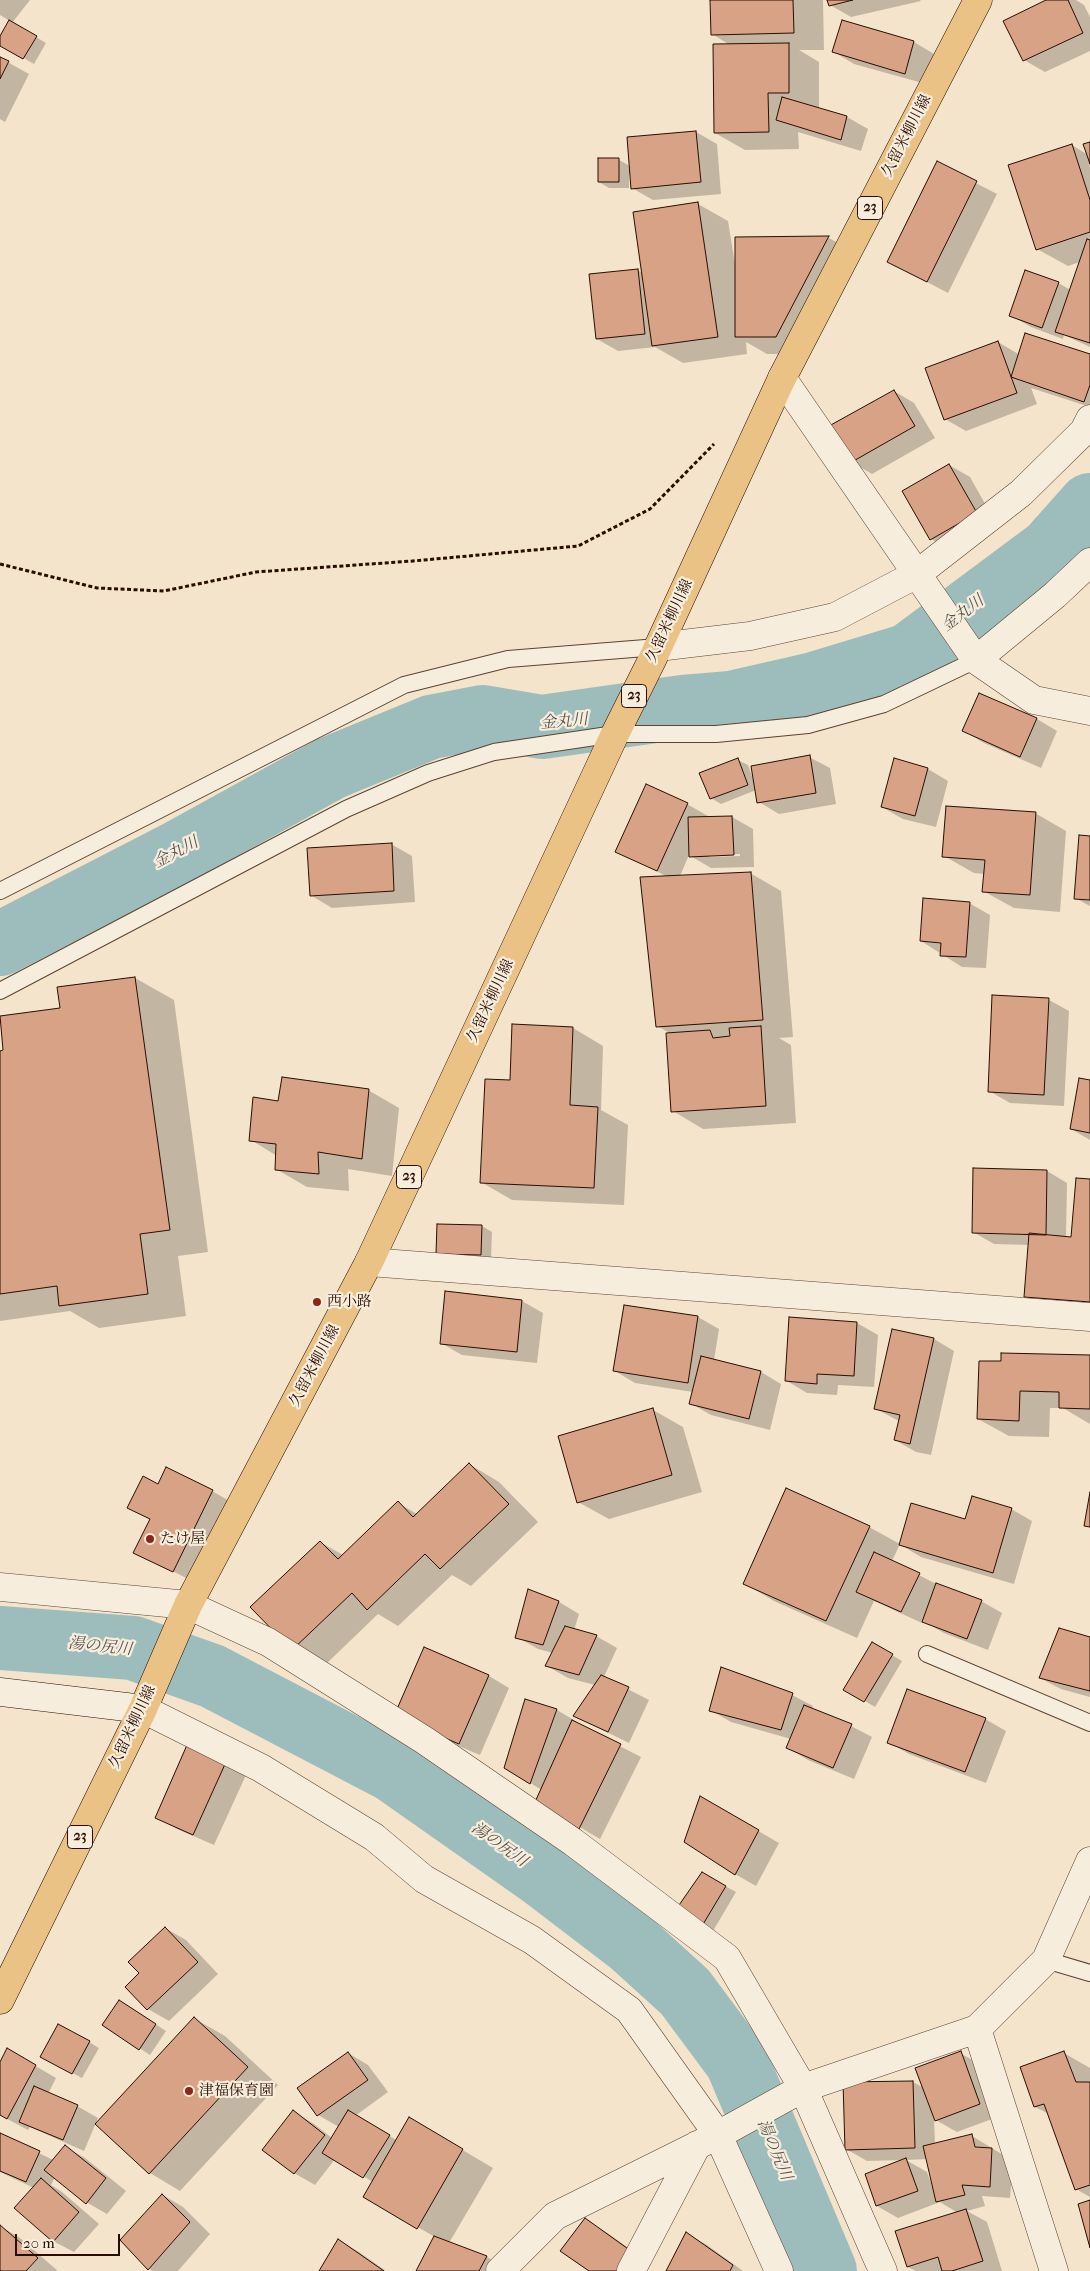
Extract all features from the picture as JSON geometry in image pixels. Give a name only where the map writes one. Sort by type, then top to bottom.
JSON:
[{"type":"main road","name":"久留米柳川線","points":[[0,2000],[143,1709],[187,1608],[369,1262],[782,378],[978,0]]},
{"type":"street","points":[[782,378],[976,660],[1034,700],[1090,711]]},
{"type":"street","points":[[659,644],[750,636],[835,617],[917,574],[1022,494],[1084,431],[1090,419]]},
{"type":"street","points":[[976,660],[1055,595],[1090,562]]},
{"type":"street","points":[[369,1262],[1090,1317]]},
{"type":"street","points":[[0,1587],[187,1608],[268,1642],[424,1740],[572,1842],[727,1958],[803,2088],[882,2271]]},
{"type":"street","points":[[0,1692],[143,1709],[261,1768],[374,1838],[424,1879],[532,1940],[629,2010],[708,2140],[779,2271]]},
{"type":"street","points":[[500,2271],[555,2216],[708,2140],[803,2088],[977,2029],[1046,1960],[1090,1861]]},
{"type":"street","points":[[977,2029],[1054,2271]]},
{"type":"street","points":[[631,2271],[708,2140]]},
{"type":"lane","points":[[0,891],[404,685],[508,659],[659,644]]},
{"type":"lane","points":[[0,991],[346,809],[428,773],[494,752],[615,734],[716,734],[808,725],[884,704],[976,660]]},
{"type":"lane","points":[[927,1654],[1090,1723]]},
{"type":"lane","points":[[1046,1960],[1090,1972]]},
{"type":"path","points":[[0,564],[98,588],[164,591],[256,572],[413,561],[578,546],[650,509],[720,438]]},
{"type":"water","points":[[0,1623],[126,1634],[113,1668],[0,1658]]},
{"type":"building","points":[[710,0],[793,0],[794,33],[711,35]]},
{"type":"building","points":[[827,0],[853,0],[829,6]]},
{"type":"building","points":[[1046,0],[1068,0],[1083,33],[1023,61],[1003,21]]},
{"type":"building","points":[[9,20],[37,36],[23,59],[0,46],[0,36]]},
{"type":"building","points":[[842,20],[914,41],[905,74],[832,52]]},
{"type":"building","points":[[789,43],[789,93],[768,93],[769,132],[714,133],[713,44]]},
{"type":"building","points":[[0,57],[9,61],[0,79]]},
{"type":"building","points":[[782,97],[847,116],[841,140],[776,120]]},
{"type":"building","points":[[696,131],[701,182],[631,189],[627,137]]},
{"type":"building","points":[[1090,142],[1090,164],[1083,144]]},
{"type":"building","points":[[1072,144],[1090,200],[1090,232],[1036,250],[1008,165]]},
{"type":"building","points":[[598,158],[619,158],[619,182],[598,182]]},
{"type":"building","points":[[937,161],[977,181],[927,282],[887,262]]},
{"type":"building","points":[[698,202],[718,337],[652,346],[633,212]]},
{"type":"building","points":[[829,236],[776,337],[735,337],[735,237]]},
{"type":"building","points":[[1087,239],[1090,240],[1090,343],[1055,332]]},
{"type":"building","points":[[638,269],[645,334],[596,339],[589,274]]},
{"type":"building","points":[[1025,270],[1059,282],[1042,328],[1009,316]]},
{"type":"building","points":[[1025,333],[1090,354],[1090,385],[1084,402],[1011,377]]},
{"type":"building","points":[[998,341],[1017,393],[944,420],[925,368]]},
{"type":"building","points":[[894,390],[915,426],[850,463],[829,426]]},
{"type":"building","points":[[949,464],[977,513],[930,540],[902,491]]},
{"type":"building","points":[[979,693],[1037,718],[1020,757],[962,731]]},
{"type":"building","points":[[810,755],[816,793],[757,803],[751,766]]},
{"type":"building","points":[[738,758],[748,785],[710,799],[699,773]]},
{"type":"building","points":[[894,758],[928,768],[915,816],[881,807]]},
{"type":"building","points":[[646,784],[688,803],[657,871],[615,852]]},
{"type":"building","points":[[946,806],[1036,812],[1030,895],[982,892],[985,860],[942,857]]},
{"type":"building","points":[[732,816],[734,855],[689,857],[688,817]]},
{"type":"building","points":[[1079,835],[1090,836],[1090,900],[1074,899]]},
{"type":"building","points":[[392,843],[394,891],[310,896],[307,848]]},
{"type":"building","points":[[751,872],[763,1020],[656,1027],[640,877]]},
{"type":"building","points":[[923,898],[970,902],[966,957],[940,956],[941,943],[920,941]]},
{"type":"building","points":[[135,977],[170,1230],[140,1234],[148,1294],[59,1306],[57,1286],[0,1294],[0,1051],[3,1050],[0,1016],[60,1008],[57,987]]},
{"type":"building","points":[[992,995],[1049,998],[1044,1095],[988,1092]]},
{"type":"building","points":[[512,1024],[573,1027],[570,1105],[598,1107],[594,1188],[480,1183],[485,1079],[510,1080]]},
{"type":"building","points":[[761,1026],[766,1106],[671,1112],[666,1033],[710,1030],[713,1038],[730,1036],[729,1028]]},
{"type":"building","points":[[282,1077],[369,1089],[362,1159],[318,1152],[319,1174],[275,1170],[276,1144],[249,1141],[253,1097],[278,1101]]},
{"type":"building","points":[[1079,1078],[1090,1080],[1090,1133],[1070,1129]]},
{"type":"building","points":[[973,1168],[1047,1170],[1046,1235],[972,1233]]},
{"type":"building","points":[[1076,1178],[1090,1179],[1090,1302],[1024,1297],[1029,1233],[1071,1237]]},
{"type":"building","points":[[437,1224],[482,1225],[481,1255],[436,1254]]},
{"type":"building","points":[[445,1291],[522,1300],[517,1352],[440,1344]]},
{"type":"building","points":[[624,1305],[698,1316],[688,1383],[613,1371]]},
{"type":"building","points":[[789,1317],[857,1322],[854,1376],[817,1374],[817,1384],[785,1381]]},
{"type":"building","points":[[892,1329],[934,1338],[910,1444],[894,1440],[900,1415],[874,1409]]},
{"type":"building","points":[[1001,1353],[1090,1355],[1090,1409],[1059,1408],[1059,1392],[1020,1391],[1019,1421],[977,1419],[979,1361],[1001,1361]]},
{"type":"building","points":[[701,1356],[761,1371],[749,1419],[689,1404]]},
{"type":"building","points":[[653,1408],[672,1475],[577,1503],[558,1436]]},
{"type":"building","points":[[469,1463],[509,1504],[440,1569],[425,1554],[367,1610],[352,1593],[292,1650],[250,1607],[320,1541],[338,1559],[398,1501],[413,1517]]},
{"type":"building","points":[[166,1467],[213,1490],[173,1572],[133,1553],[150,1519],[127,1508],[143,1476],[158,1484]]},
{"type":"building","points":[[786,1488],[870,1526],[826,1621],[743,1584]]},
{"type":"building","points":[[1090,1492],[1090,1527],[1084,1526]]},
{"type":"building","points":[[972,1496],[1012,1508],[993,1573],[899,1545],[911,1503],[965,1519]]},
{"type":"building","points":[[874,1552],[920,1573],[901,1612],[856,1592]]},
{"type":"building","points":[[936,1583],[982,1600],[967,1639],[922,1622]]},
{"type":"building","points":[[528,1589],[559,1601],[543,1645],[515,1638]]},
{"type":"building","points":[[565,1626],[597,1635],[579,1675],[545,1666]]},
{"type":"building","points":[[1059,1628],[1090,1637],[1090,1691],[1039,1678]]},
{"type":"building","points":[[872,1642],[893,1654],[864,1702],[843,1690]]},
{"type":"building","points":[[424,1647],[489,1675],[459,1744],[394,1716]]},
{"type":"building","points":[[721,1667],[793,1693],[781,1730],[709,1711]]},
{"type":"building","points":[[601,1675],[629,1687],[608,1732],[573,1716]]},
{"type":"building","points":[[907,1689],[986,1718],[965,1772],[887,1743]]},
{"type":"building","points":[[525,1699],[557,1709],[530,1784],[504,1768]]},
{"type":"building","points":[[804,1705],[852,1724],[833,1768],[786,1748]]},
{"type":"building","points":[[572,1720],[621,1744],[579,1829],[535,1802]]},
{"type":"building","points":[[187,1745],[226,1762],[193,1835],[155,1818]]},
{"type":"building","points":[[700,1796],[759,1830],[735,1875],[684,1842]]},
{"type":"building","points":[[702,1872],[726,1886],[702,1926],[677,1908]]},
{"type":"building","points":[[165,1927],[198,1962],[147,2010],[125,1987],[139,1973],[128,1962]]},
{"type":"building","points":[[119,2000],[156,2024],[139,2050],[102,2025]]},
{"type":"building","points":[[194,2017],[248,2067],[149,2174],[95,2124]]},
{"type":"building","points":[[58,2024],[90,2041],[72,2074],[40,2057]]},
{"type":"building","points":[[7,2048],[36,2065],[7,2119],[0,2115],[0,2062]]},
{"type":"building","points":[[961,2051],[980,2104],[935,2121],[915,2068]]},
{"type":"building","points":[[1064,2051],[1076,2082],[1090,2082],[1090,2185],[1075,2190],[1044,2104],[1034,2107],[1020,2067]]},
{"type":"building","points":[[348,2052],[368,2080],[317,2116],[297,2088]]},
{"type":"building","points":[[913,2081],[915,2148],[845,2150],[843,2082]]},
{"type":"building","points":[[34,2086],[78,2105],[63,2140],[19,2122]]},
{"type":"building","points":[[293,2110],[325,2135],[294,2174],[262,2150]]},
{"type":"building","points":[[348,2110],[390,2135],[363,2178],[322,2153]]},
{"type":"building","points":[[409,2117],[463,2149],[417,2229],[363,2197]]},
{"type":"building","points":[[0,2133],[40,2151],[26,2182],[0,2171]]},
{"type":"building","points":[[972,2134],[975,2147],[992,2148],[990,2187],[962,2185],[965,2195],[936,2202],[923,2146]]},
{"type":"building","points":[[65,2145],[106,2178],[86,2204],[44,2170]]},
{"type":"building","points":[[906,2158],[918,2191],[876,2206],[865,2174]]},
{"type":"building","points":[[41,2178],[79,2212],[53,2242],[14,2208]]},
{"type":"building","points":[[162,2194],[190,2222],[148,2270],[120,2240]]},
{"type":"building","points":[[1090,2200],[1090,2248],[1078,2204]]},
{"type":"building","points":[[966,2209],[983,2261],[952,2271],[942,2271],[938,2257],[907,2267],[895,2231]]},
{"type":"building","points":[[585,2218],[631,2251],[621,2271],[589,2271],[560,2251]]},
{"type":"building","points":[[0,2225],[38,2258],[26,2271],[0,2271]]},
{"type":"building","points":[[686,2232],[733,2265],[730,2271],[666,2271]]},
{"type":"building","points":[[434,2236],[487,2256],[479,2271],[416,2271]]},
{"type":"building","points":[[338,2239],[384,2271],[319,2271]]},
{"type":"waterway","name":"金丸川","points":[[0,944],[175,854],[331,768],[431,727],[483,717],[542,727],[683,707],[731,703],[810,685],[909,655],[1050,550],[1090,505]]},
{"type":"waterway","name":"湯の尻川","points":[[0,1638],[133,1648],[212,1676],[394,1771],[542,1875],[631,1943],[685,1992],[737,2062],[825,2271]]},
{"type":"place","name":"西小路","points":[[317,1302]]},
{"type":"place","name":"たけ屋","points":[[150,1539]]},
{"type":"place","name":"津福保育園","points":[[189,2091]]}]
